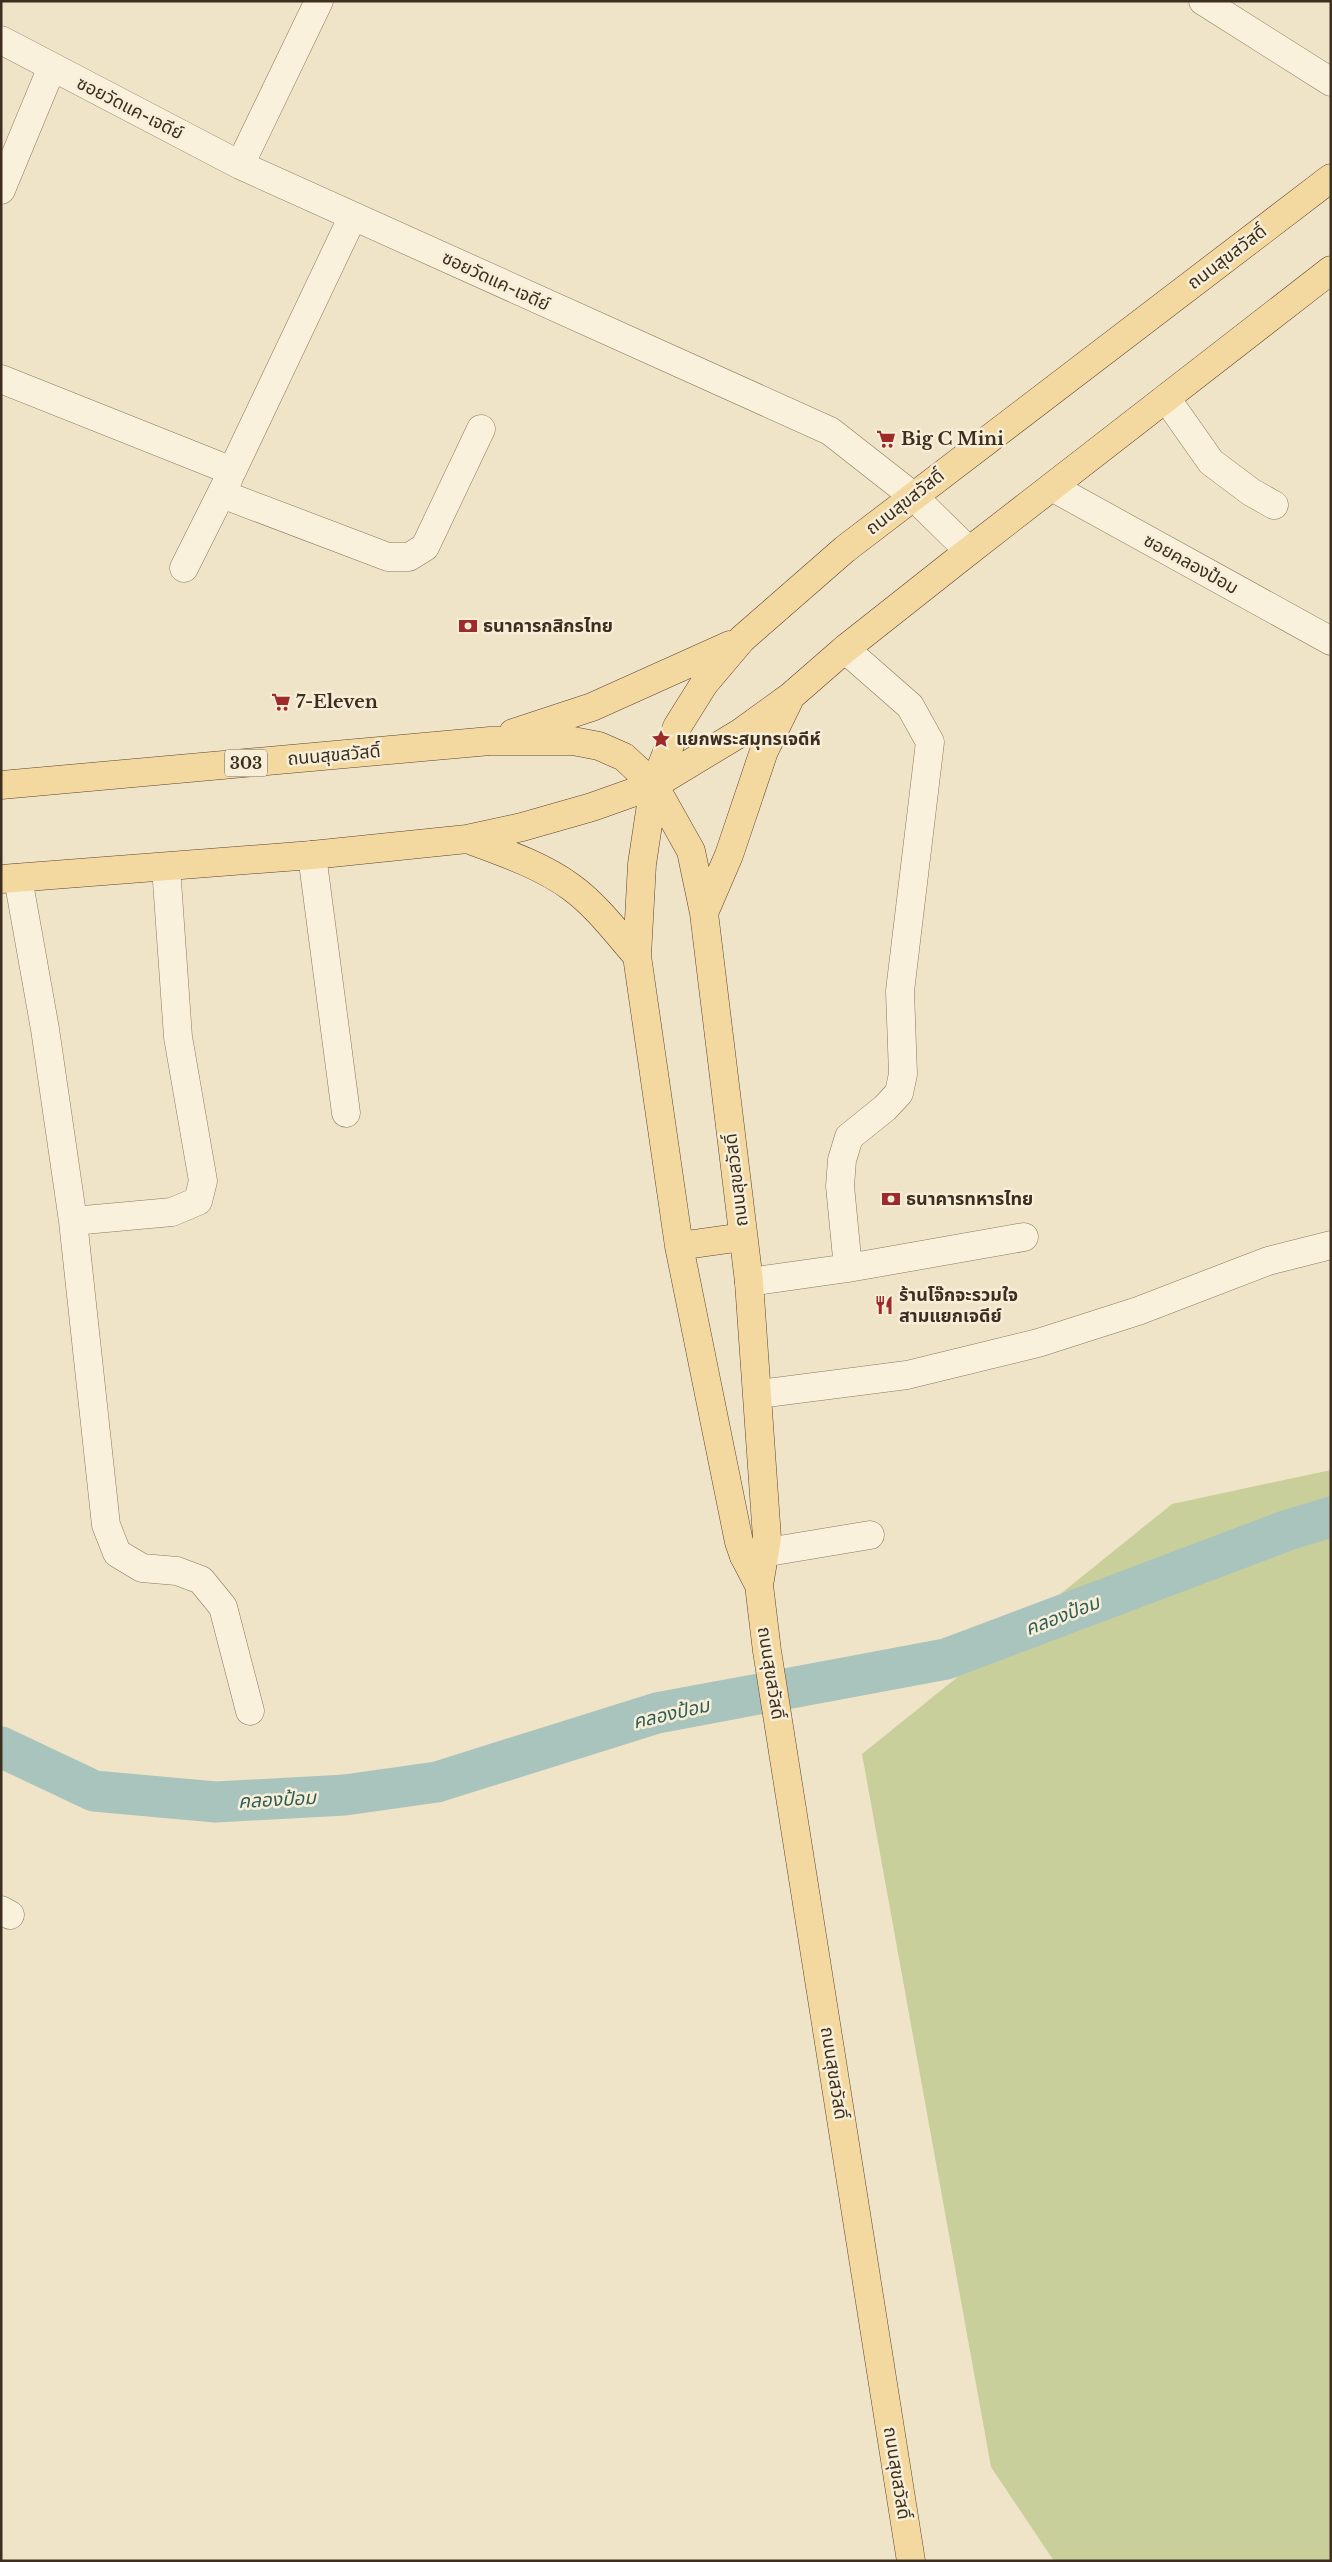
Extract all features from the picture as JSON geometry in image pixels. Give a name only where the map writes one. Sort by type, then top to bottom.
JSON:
[{"type":"main road","name":"ถนนสุขสวัสดิ์","points":[[911,2561],[767,1651],[754,1547],[679,1246],[637,956],[642,864],[654,785],[677,727],[704,684],[742,639],[845,549],[912,496],[1331,178]]},
{"type":"main road","points":[[10,879],[166,867],[467,839],[522,827],[584,810],[654,785],[740,733],[791,696],[845,649],[969,551],[1331,270]]},
{"type":"main road","points":[[490,741],[592,707],[696,662],[742,639]]},
{"type":"main road","points":[[704,913],[729,854],[764,751],[791,696]]},
{"type":"main road","name":"ถนนสุขสวัสดิ์","points":[[1,785],[490,741],[573,741],[599,746],[624,757],[654,785],[691,851],[704,913],[749,1282],[759,1394],[754,1547]]},
{"type":"main road","points":[[467,839],[526,862],[571,887],[599,914],[637,956]]},
{"type":"main road","points":[[679,1246],[743,1237]]},
{"type":"street","points":[[240,165],[319,1]]},
{"type":"street","points":[[1203,1],[1331,82]]},
{"type":"street","name":"ซอยวัดแค-เจดีย์","points":[[1,40],[240,165],[830,431],[912,496],[969,551]]},
{"type":"street","points":[[1,190],[52,67]]},
{"type":"street","points":[[184,568],[227,483],[353,216]]},
{"type":"street","points":[[1,379],[388,556],[409,556],[425,547],[481,429]]},
{"type":"street","points":[[1166,398],[1211,462],[1250,492],[1274,505]]},
{"type":"street","name":"ซอยคลองป้อม","points":[[1052,488],[1331,642]]},
{"type":"street","points":[[845,649],[910,706],[930,742],[900,991],[903,1074],[898,1093],[885,1108],[849,1137],[842,1160],[840,1186],[848,1268]]},
{"type":"street","points":[[312,854],[346,1113]]},
{"type":"street","points":[[73,1221],[172,1212],[198,1201],[203,1181],[178,1037],[166,867]]},
{"type":"street","points":[[10,879],[45,1029],[73,1221],[106,1525],[117,1553],[142,1568],[177,1571],[201,1580],[223,1607],[250,1710]]},
{"type":"street","points":[[749,1282],[848,1268],[1024,1237]]},
{"type":"street","points":[[759,1394],[907,1375],[1038,1344],[1138,1311],[1268,1261],[1331,1245]]},
{"type":"street","points":[[754,1547],[870,1534]]},
{"type":"green space","points":[[1331,1470],[1331,2561],[1054,2561],[991,2467],[862,1754],[1172,1504]]},
{"type":"waterway","name":"คลองป้อม","points":[[1,1747],[94,1791],[216,1802],[345,1795],[437,1782],[657,1713],[946,1659],[1288,1530],[1331,1517]]},
{"type":"place","name":"Big C Mini","points":[[886,439]]},
{"type":"place","name":"ธนาคารกสิกรไทย","points":[[468,626]]},
{"type":"place","name":"7-Eleven","points":[[281,702]]},
{"type":"place","name":"แยกพระสมุทรเจดีห์","points":[[661,739]]},
{"type":"place","name":"ธนาคารทหารไทย","points":[[891,1199]]},
{"type":"place","name":"ร้านโจ๊กจะรวมใจ สามแยกเจดีย์","points":[[884,1305]]}]
